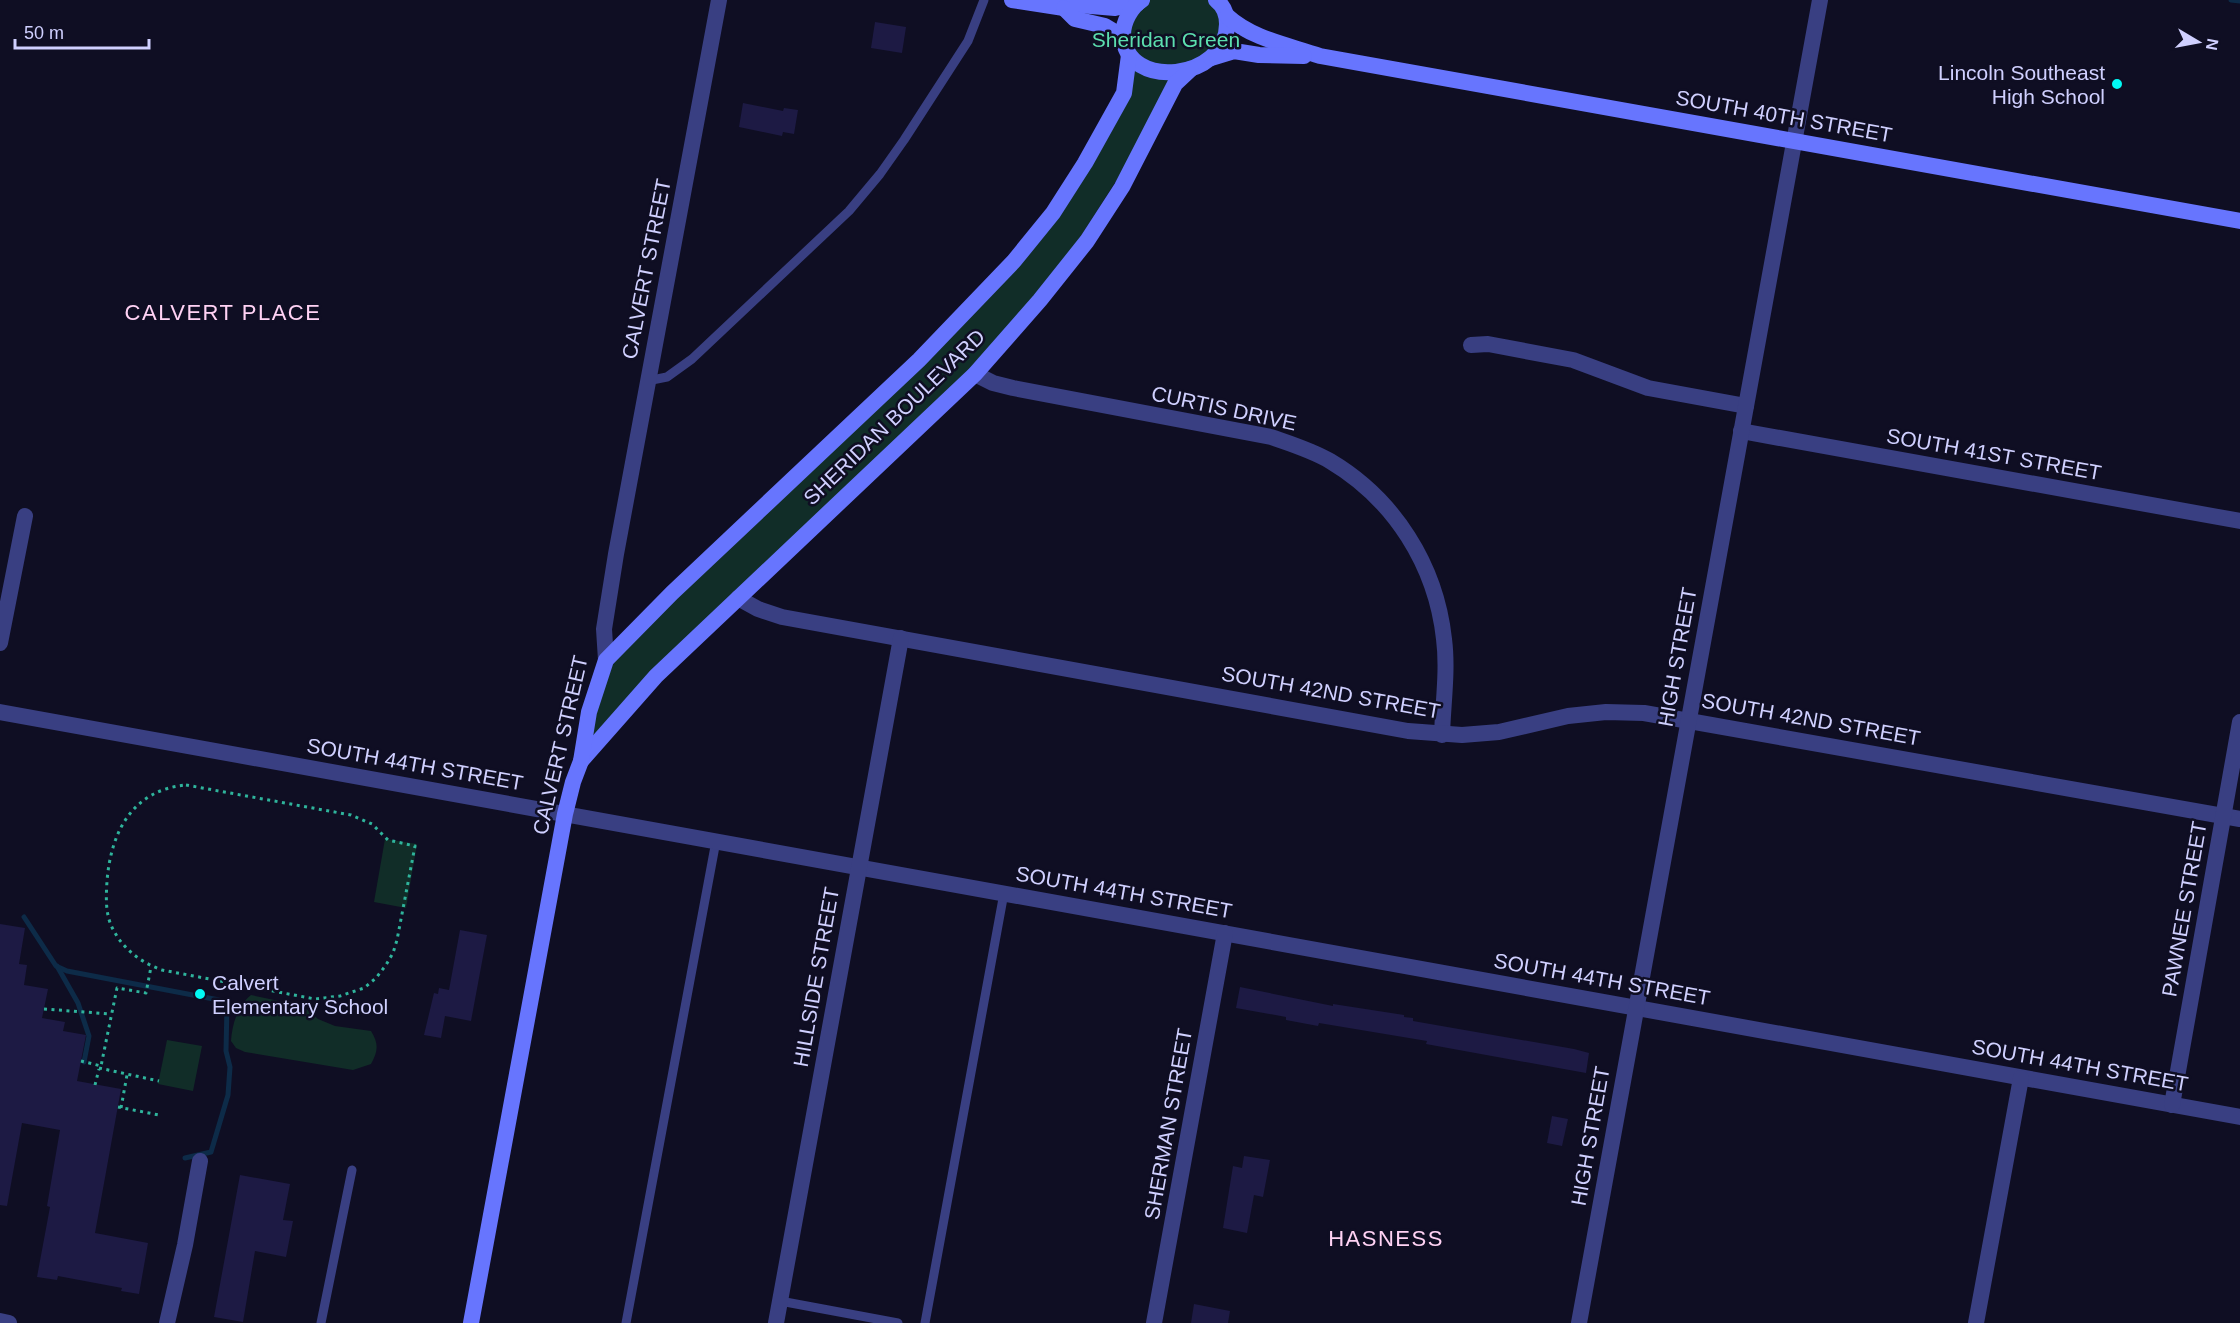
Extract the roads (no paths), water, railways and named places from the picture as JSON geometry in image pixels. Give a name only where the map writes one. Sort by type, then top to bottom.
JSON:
[{"type":"main road","points":[[1012,0],[1115,8],[1140,1]]},
{"type":"main road","name":"SHERIDAN BOULEVARD","points":[[606,660],[672,593],[919,360],[1014,261],[1053,213],[1124,93],[1127,50],[1124,26],[1132,9],[1140,1]]},
{"type":"main road","points":[[1065,4],[1075,19],[1105,26],[1115,32],[1138,64],[1150,70],[1175,72],[1191,69],[1211,58],[1225,39],[1221,5]]},
{"type":"main road","name":"SOUTH 40TH STREET","points":[[1221,5],[1236,24],[1251,32],[1320,56],[2240,221]]},
{"type":"main road","name":"SOUTH 40TH STREET","points":[[1211,58],[1234,51],[1259,55],[1320,56]]},
{"type":"main road","name":"SHERIDAN BOULEVARD","points":[[581,761],[656,676],[975,374],[1040,300],[1087,241],[1122,187],[1175,84],[1191,69]]},
{"type":"main road","name":"CALVERT STREET","points":[[471,1323],[565,814],[581,761],[589,712],[606,660]]},
{"type":"street","name":"CALVERT STREET","points":[[606,660],[604,629],[607,610],[647,381],[719,0]]},
{"type":"street","name":"HIGH STREET","points":[[1579,1323],[1820,0]]},
{"type":"street","points":[[1471,345],[1488,345],[1573,360],[1648,388],[1746,406]]},
{"type":"street","name":"CURTIS DRIVE","points":[[975,374],[993,383],[1013,388],[1271,437],[1299,446],[1329,461],[1358,480],[1384,505],[1402,527],[1417,551],[1438,605],[1445,663],[1442,735]]},
{"type":"street","name":"SOUTH 41ST STREET","points":[[1741,431],[2240,521]]},
{"type":"street","points":[[0,643],[25,516]]},
{"type":"street","name":"SOUTH 42ND STREET","points":[[738,598],[758,609],[782,617],[1408,731],[1442,735],[1499,732],[1568,716],[1606,712],[1644,713],[2232,818]]},
{"type":"street","name":"HILLSIDE STREET","points":[[776,1323],[901,638]]},
{"type":"street","name":"SOUTH 44TH STREET","points":[[0,712],[2240,1117]]},
{"type":"street","name":"PAWNEE STREET","points":[[2172,1105],[2232,818],[2240,722]]},
{"type":"street","name":"SHERMAN STREET","points":[[1154,1323],[1225,933]]},
{"type":"street","points":[[1976,1323],[2021,1078]]},
{"type":"street","points":[[167,1323],[185,1245],[200,1161]]},
{"type":"street","points":[[0,1321],[9,1323]]},
{"type":"lane","points":[[647,381],[667,378],[692,359],[849,211],[904,140],[950,70],[968,41],[984,0]]},
{"type":"lane","points":[[626,1323],[716,841]]},
{"type":"lane","points":[[925,1323],[1004,893]]},
{"type":"lane","points":[[321,1323],[352,1170]]},
{"type":"lane","points":[[780,1301],[898,1323]]},
{"type":"waterway","points":[[2231,0],[2240,1]]},
{"type":"waterway","points":[[24,917],[56,966],[67,971],[219,1000],[227,1005],[226,1051],[230,1067],[228,1095],[211,1152],[185,1158]]},
{"type":"waterway","points":[[57,966],[78,1003],[89,1036],[84,1062]]},
{"type":"place","name":"Lincoln Southeast High School","points":[[2117,84]]},
{"type":"place","name":"Calvert Elementary School","points":[[200,994]]},
{"type":"district","name":"CALVERT PLACE","points":[[223,312]]},
{"type":"district","name":"HASNESS","points":[[1386,1238]]},
{"type":"park label","name":"Sheridan Green","points":[[1166,39]]}]
